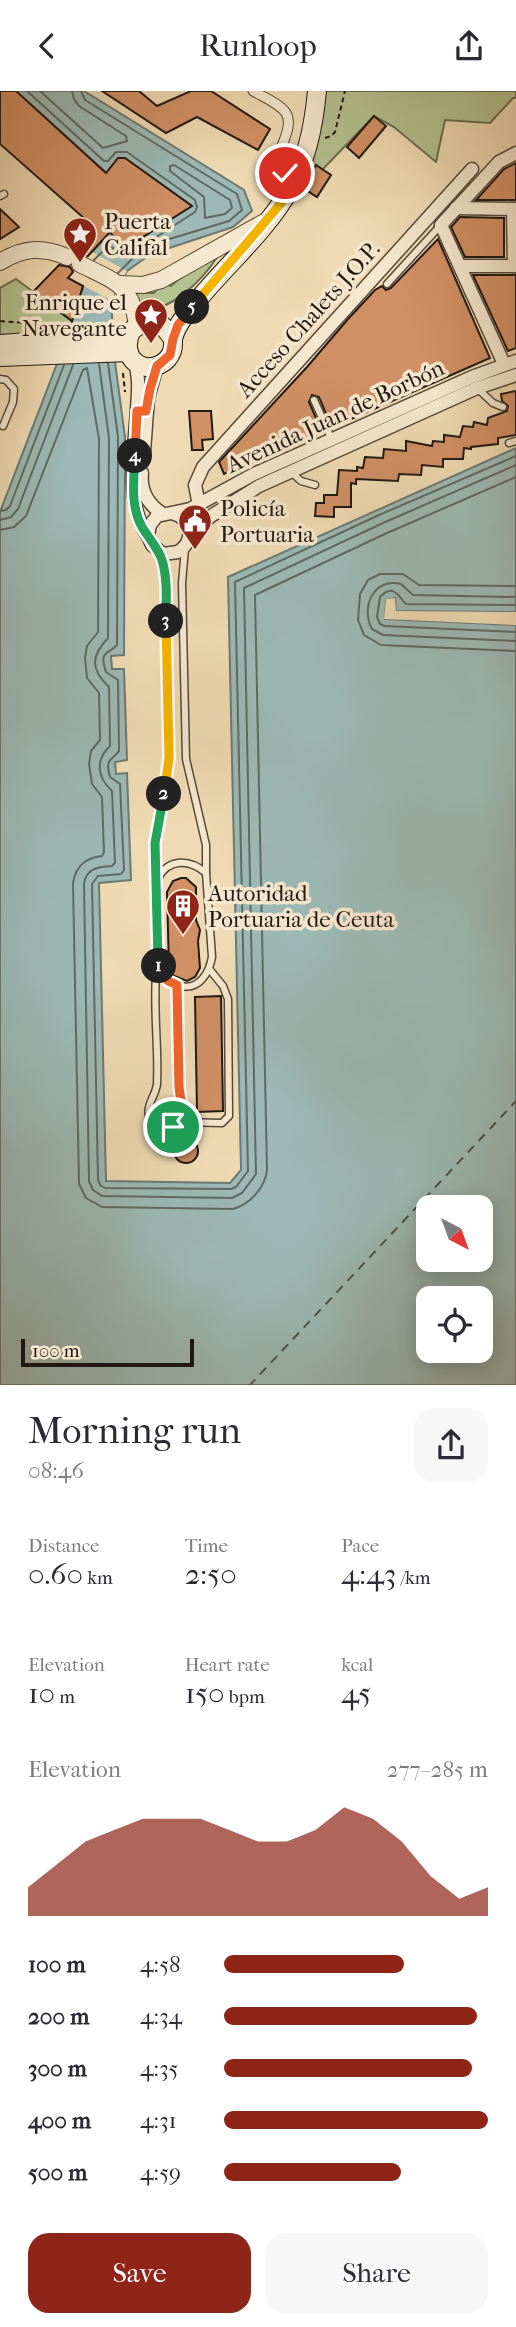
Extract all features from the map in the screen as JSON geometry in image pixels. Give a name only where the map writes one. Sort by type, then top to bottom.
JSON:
[{"type":"main road","points":[[0,344],[52,348],[125,348],[146,367],[157,366],[170,355],[173,339],[186,314],[268,221],[292,186],[311,136],[317,91]]},
{"type":"main road","points":[[125,348],[147,321],[158,323],[167,329],[173,339]]},
{"type":"main road","points":[[0,357],[52,348]]},
{"type":"street","points":[[253,91],[279,107],[288,119],[288,129],[274,173],[275,182],[285,197]]},
{"type":"street","points":[[510,363],[441,225],[499,162],[515,153]]},
{"type":"street","name":"Acceso Chalets J.O.P.","points":[[199,505],[195,485],[203,467],[472,169]]},
{"type":"street","points":[[456,208],[515,209],[515,266],[460,266]]},
{"type":"street","points":[[0,262],[27,250],[54,251],[120,284],[143,285],[161,280],[268,221]]},
{"type":"street","points":[[120,284],[130,299],[125,348],[139,384],[134,497],[138,518],[152,545],[159,552],[173,554],[187,543],[190,534],[187,523],[183,518],[150,504],[145,496],[142,479],[148,398],[157,366]]},
{"type":"street","name":"Avenida Juan de Borbón","points":[[167,513],[199,505],[254,474],[510,363]]},
{"type":"street","name":"Avenida Juan de Borbón","points":[[187,543],[204,521],[232,501],[477,388],[516,375]]},
{"type":"street","points":[[148,536],[153,520],[167,513]]},
{"type":"lane","points":[[387,284],[441,225]]},
{"type":"lane","points":[[0,379],[6,380],[14,389],[13,402],[3,426]]},
{"type":"lane","points":[[477,388],[493,403],[503,407]]},
{"type":"lane","points":[[314,400],[332,440]]},
{"type":"lane","points":[[291,472],[301,481],[315,485]]},
{"type":"lane","points":[[158,960],[162,974],[177,985],[186,986],[196,984],[204,978],[210,970],[212,957],[205,837],[188,778],[186,759],[182,571],[187,543]]},
{"type":"lane","points":[[159,552],[165,573],[168,768],[155,834],[157,1085],[149,1115],[158,1127],[166,1129],[179,1122],[222,1123],[230,1111],[228,999],[223,986],[210,970]]},
{"type":"lane","points":[[156,880],[162,871],[179,862],[189,862],[206,873]]},
{"type":"lane","points":[[177,985],[179,1087],[183,1115],[179,1122]]},
{"type":"path","points":[[311,136],[324,138],[334,134],[345,91]]},
{"type":"path","points":[[0,321],[39,324]]},
{"type":"path","points":[[125,348],[126,398]]},
{"type":"green space","points":[[319,91],[516,91],[516,98],[490,123],[445,120],[436,162],[394,127],[374,116],[321,171],[309,167]]},
{"type":"green space","points":[[218,256],[194,285],[174,301],[139,313],[140,304],[135,293],[154,293],[161,283],[171,286],[192,268]]},
{"type":"green space","points":[[16,279],[72,321],[69,332],[0,339],[0,288]]},
{"type":"water","points":[[16,91],[84,91],[244,190],[252,211],[233,227],[151,254],[127,271],[111,300],[115,362],[125,437],[124,655],[111,656],[112,669],[124,669],[127,760],[115,762],[116,774],[127,773],[131,880],[99,883],[106,1181],[230,1183],[241,1170],[228,577],[516,448],[516,612],[396,611],[395,598],[386,600],[385,619],[516,625],[516,1385],[0,1385],[0,512],[68,335],[83,287],[68,278],[110,232],[112,178]]},
{"type":"pier","points":[[92,252],[127,271],[111,300],[68,278]]},
{"type":"pier","points":[[395,598],[396,611],[516,612],[516,616],[395,614],[392,611],[392,602],[389,602],[388,616],[516,622],[516,625],[384,619],[386,599]]},
{"type":"building","points":[[0,91],[16,91],[106,173],[118,158],[125,158],[192,206],[127,247],[121,247],[110,232],[88,256],[77,254],[74,249],[94,227],[0,144]]},
{"type":"building","points":[[102,91],[139,91],[157,106],[191,91],[211,91],[270,129],[258,150],[197,117],[166,133]]},
{"type":"building","points":[[374,116],[386,126],[359,158],[347,147]]},
{"type":"building","points":[[516,163],[516,200],[476,200],[504,169]]},
{"type":"building","points":[[316,165],[331,175],[317,197],[303,188]]},
{"type":"building","points":[[0,209],[19,227],[0,239]]},
{"type":"building","points":[[460,217],[504,218],[504,257],[465,257],[451,227]]},
{"type":"building","points":[[438,239],[490,358],[340,424],[330,423],[319,397],[312,395],[309,402],[322,432],[224,474],[219,462],[348,319],[375,290],[382,286],[386,290],[391,288]]},
{"type":"building","points":[[59,265],[70,267],[73,272],[68,278],[83,286],[72,321],[33,292]]},
{"type":"building","points":[[473,275],[516,275],[516,348],[508,351]]},
{"type":"building","points":[[516,391],[516,435],[498,438],[498,444],[464,448],[463,459],[443,459],[443,467],[422,465],[421,475],[399,474],[398,481],[356,479],[356,484],[351,483],[351,507],[334,507],[334,517],[315,516],[316,503],[324,503],[324,495],[337,495],[339,470],[357,471],[357,467],[363,468],[365,457],[383,458],[384,449],[406,451],[406,441],[432,446],[433,441],[444,442],[444,435],[460,437],[463,426],[473,427],[474,422],[487,425],[488,418],[507,411],[508,406],[502,401],[501,394]]},
{"type":"building","points":[[189,411],[211,411],[213,439],[202,440],[203,450],[192,450]]},
{"type":"building","name":"Autoridad Portuaria de Ceuta","points":[[186,878],[196,887],[196,920],[200,930],[200,968],[195,977],[187,981],[174,976],[169,969],[167,892],[173,881]]},
{"type":"building","points":[[221,996],[223,1111],[197,1112],[195,997]]},
{"type":"building","points":[[186,1139],[195,1142],[198,1151],[195,1160],[186,1163],[177,1160],[174,1151],[177,1142]]},
{"type":"ferry route","points":[[250,1385],[516,1101]]},
{"type":"place","name":"Puerta Califal","points":[[80,264]]},
{"type":"place","name":"Enrique el Navegante","points":[[151,345]]},
{"type":"place","name":"Policía Portuaria","points":[[195,551]]},
{"type":"place","name":"Autoridad Portuaria de Ceuta","points":[[183,936]]},
{"type":"route","points":[[173,1127],[183,1115],[179,1095],[177,985],[162,974],[158,960],[155,843],[168,768],[166,584],[159,552],[149,541],[135,508],[137,411],[146,411],[157,366],[170,355],[178,325],[211,283],[268,221],[285,197],[277,186],[285,173]]}]
